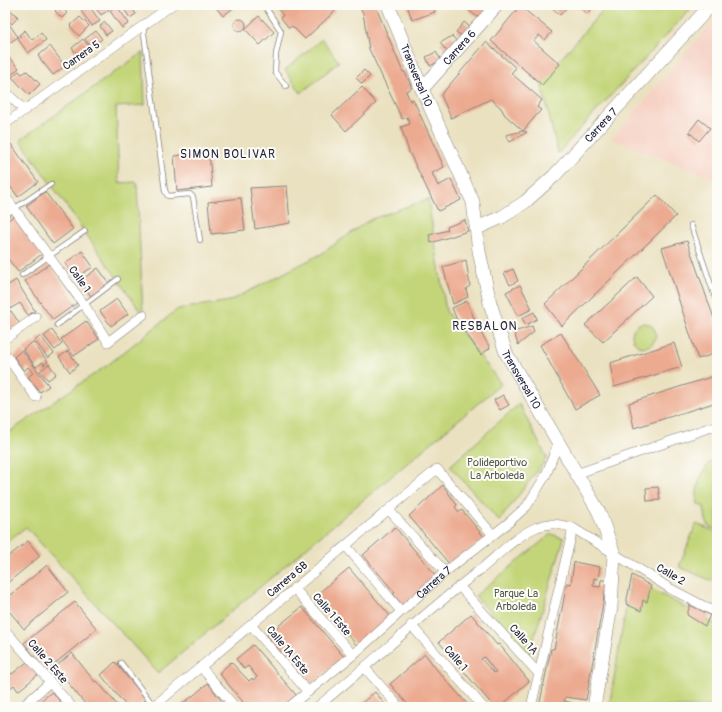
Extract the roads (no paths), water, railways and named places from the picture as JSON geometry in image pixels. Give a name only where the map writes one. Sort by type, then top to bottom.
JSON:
[{"type":"main road","name":"Transversal 10","points":[[388,5],[422,89],[472,202],[479,251],[490,303],[506,353],[599,512],[614,554],[611,607],[594,707]]},
{"type":"main road","name":"Carrera 6","points":[[422,89],[497,5]]},
{"type":"main road","name":"Carrera 7","points":[[476,228],[502,217],[525,202],[554,176],[712,5]]},
{"type":"street","name":"Carrera 5","points":[[5,124],[172,5]]},
{"type":"street","points":[[5,91],[24,110]]},
{"type":"street","name":"Calle 1","points":[[5,196],[49,256],[108,342],[143,315]]},
{"type":"street","points":[[5,339],[36,317]]},
{"type":"street","points":[[5,354],[36,397]]},
{"type":"street","points":[[576,474],[717,424]]},
{"type":"street","name":"Carrera 7","points":[[289,707],[353,655],[400,610],[527,506],[546,475],[558,443]]},
{"type":"street","name":"Carrera 6B","points":[[155,706],[437,469],[493,535]]},
{"type":"street","points":[[388,510],[445,572]]},
{"type":"street","name":"Carrera 7","points":[[318,707],[365,668],[411,625],[526,533],[538,527],[554,524],[573,528],[614,554]]},
{"type":"street","points":[[531,707],[573,528]]},
{"type":"street","points":[[346,546],[400,610]]},
{"type":"street","name":"Calle 2","points":[[614,554],[671,589],[717,613]]},
{"type":"street","name":"Calle 1A","points":[[459,586],[539,674]]},
{"type":"street","name":"Calle 1 Este","points":[[294,588],[353,655]]},
{"type":"street","name":"Calle 1A Este","points":[[251,625],[308,692]]},
{"type":"street","name":"Calle 1","points":[[411,625],[483,707]]},
{"type":"street","name":"Calle 2 Este","points":[[5,630],[72,707]]},
{"type":"street","points":[[200,667],[235,707]]},
{"type":"street","points":[[365,668],[399,707]]},
{"type":"street","points":[[22,707],[50,682]]},
{"type":"lane","points":[[264,5],[281,31],[276,54],[275,72],[286,86]]},
{"type":"lane","points":[[143,26],[165,191],[168,196],[190,194],[193,197],[200,240]]},
{"type":"lane","points":[[5,215],[51,184]]},
{"type":"lane","points":[[691,224],[717,303]]},
{"type":"lane","points":[[22,275],[85,232]]},
{"type":"lane","points":[[58,325],[118,279]]},
{"type":"lane","points":[[121,663],[155,706]]},
{"type":"district","name":"SIMON BOLIVAR","points":[[228,154]]},
{"type":"district","name":"RESBALON","points":[[485,326]]},
{"type":"park label","name":"Polideportivo La Arboleda","points":[[497,468]]},
{"type":"park label","name":"Parque La Arboleda","points":[[516,599]]}]
